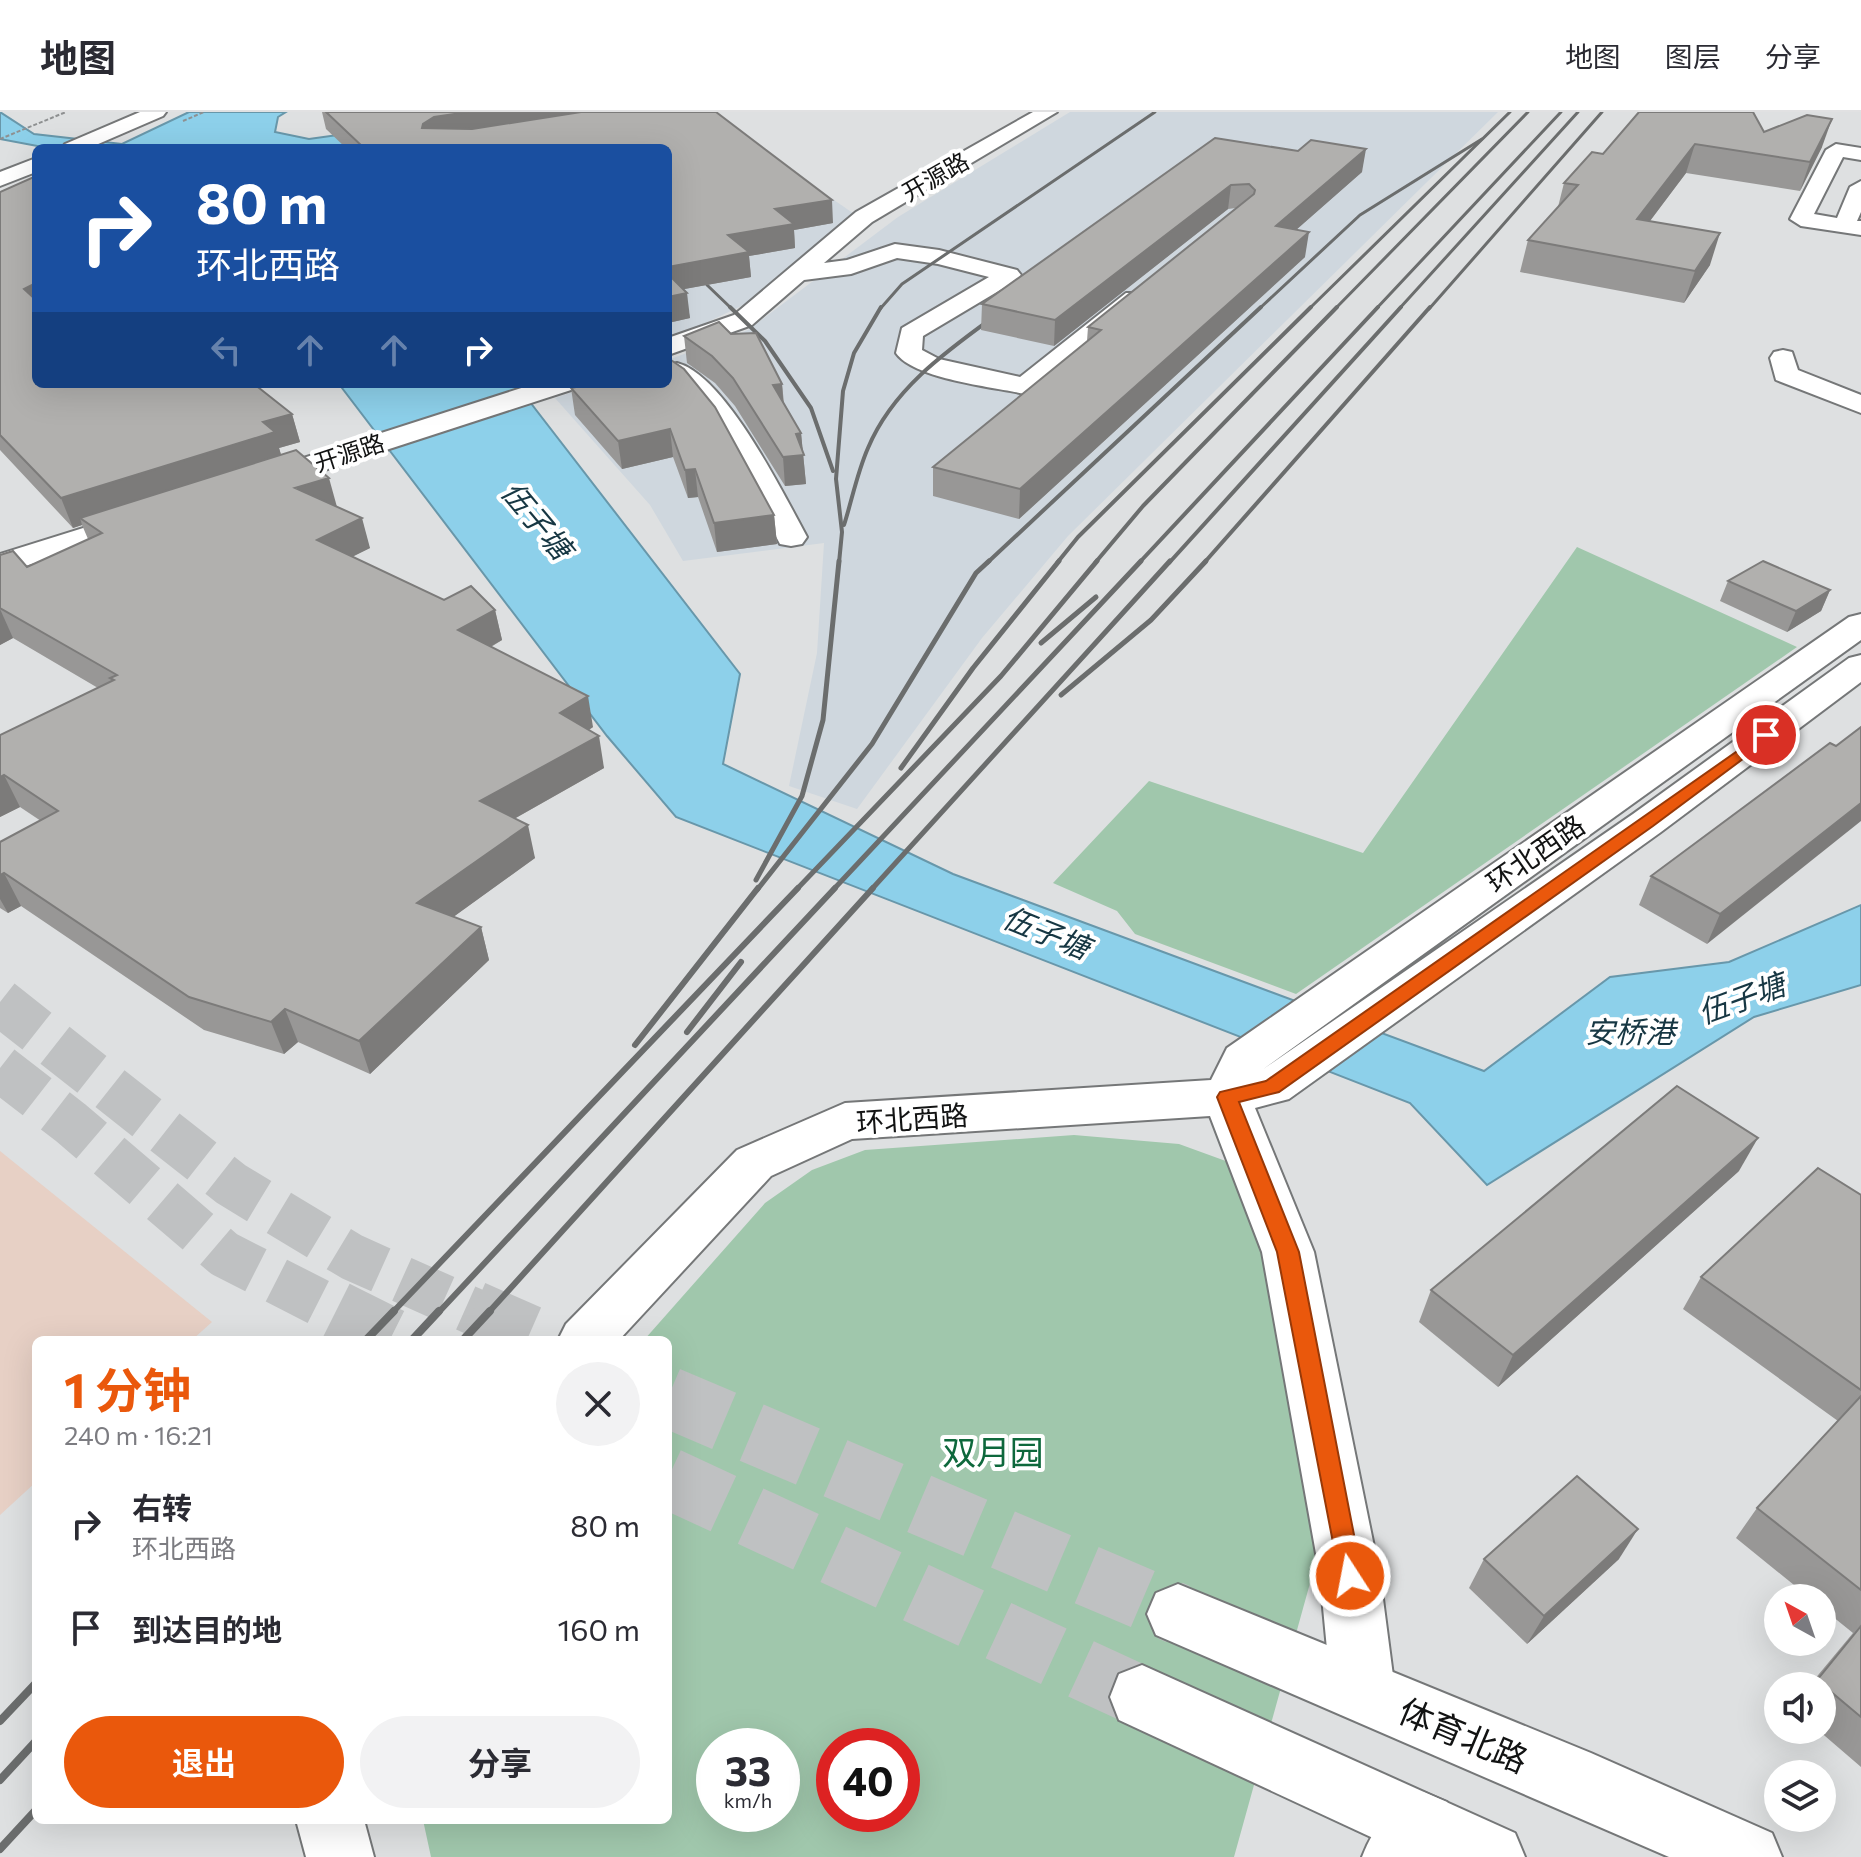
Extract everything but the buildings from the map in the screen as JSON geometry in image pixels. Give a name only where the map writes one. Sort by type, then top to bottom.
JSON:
[{"type":"main road","points":[[53,144],[121,112]]},
{"type":"main road","points":[[81,144],[156,112]]},
{"type":"main road","name":"开源路","points":[[672,346],[743,320],[797,274],[847,221],[1047,112]]},
{"type":"main road","points":[[1861,154],[1836,150],[1801,219],[1852,227],[1861,187]]},
{"type":"main road","points":[[0,166],[32,154]]},
{"type":"main road","points":[[0,180],[32,156]]},
{"type":"main road","points":[[797,274],[851,267],[895,251],[939,257],[1009,275],[911,333],[909,353],[930,365],[1025,386],[1155,282]]},
{"type":"main road","points":[[1783,358],[1785,374],[1861,405]]},
{"type":"main road","points":[[672,368],[688,376],[724,419],[742,445],[791,537]]},
{"type":"main road","name":"开源路","points":[[228,491],[549,388]]},
{"type":"main road","points":[[0,564],[167,511]]},
{"type":"main road","name":"环北西路","points":[[589,1336],[754,1163],[845,1121],[1247,1081],[1861,624]]},
{"type":"main road","name":"环北西路","points":[[1362,998],[1647,823],[1861,665]]},
{"type":"main road","points":[[1247,1081],[1288,1252],[1350,1576],[1363,1691]]},
{"type":"main road","name":"体育北路","points":[[1178,1614],[1748,1857]]},
{"type":"main road","points":[[1142,1697],[1410,1841],[1491,1857]]},
{"type":"main road","points":[[331,1824],[340,1857]]},
{"type":"path","points":[[0,139],[66,112]]},
{"type":"shaded area","points":[[708,112],[857,216],[754,300],[697,327],[672,335],[672,144],[445,144]]},
{"type":"shaded area","points":[[1070,112],[1498,112],[1068,536],[982,638],[857,809],[789,786],[817,653],[824,543],[683,561],[650,505],[555,398],[584,388],[672,388],[672,358],[748,330],[898,217]]},
{"type":"shaded area","points":[[0,1151],[212,1322],[196,1336],[32,1336],[32,1486],[0,1515]]},
{"type":"green space","points":[[1577,547],[1797,647],[1296,994],[1135,934],[1117,911],[1053,883],[1149,781],[1363,853]]},
{"type":"green space","name":"双月园","points":[[1074,1135],[1179,1144],[1234,1164],[1275,1259],[1322,1540],[1234,1857],[431,1857],[424,1824],[672,1824],[672,1336],[648,1336],[765,1203],[812,1170],[865,1150]]},
{"type":"water","points":[[0,112],[34,134],[122,144],[32,145],[0,139]]},
{"type":"water","points":[[189,112],[286,112],[278,117],[275,132],[309,139],[395,127],[409,144],[122,144]]},
{"type":"water","points":[[342,388],[519,388],[740,674],[723,764],[953,874],[1484,1071],[1610,977],[1729,962],[1861,905],[1861,985],[1754,1017],[1487,1185],[1410,1103],[676,817],[607,736]]},
{"type":"tunnel","points":[[0,1002],[231,1184],[352,1257],[477,1313]]},
{"type":"tunnel","points":[[0,1068],[71,1123],[224,1254],[340,1313]]},
{"type":"tunnel","points":[[336,1311],[340,1313]]},
{"type":"tunnel","points":[[473,1311],[530,1336]]},
{"type":"tunnel","points":[[340,1313],[386,1336]]},
{"type":"tunnel","points":[[672,1399],[1178,1614]]},
{"type":"tunnel","points":[[672,1480],[1142,1697]]},
{"type":"railway","points":[[880,309],[902,284],[1155,112]]},
{"type":"railway","points":[[1309,309],[1510,112]]},
{"type":"railway","points":[[1335,309],[1528,112]]},
{"type":"railway","points":[[1376,309],[1561,112]]},
{"type":"railway","points":[[1399,309],[1578,112]]},
{"type":"railway","points":[[1429,309],[1602,112]]},
{"type":"railway","points":[[1259,309],[1360,215],[1482,139]]},
{"type":"railway","points":[[707,285],[732,309]]},
{"type":"railway","points":[[730,307],[765,341],[811,408],[833,471]]},
{"type":"railway","points":[[839,563],[842,532],[836,479],[843,391],[854,353],[881,307]]},
{"type":"railway","points":[[987,563],[1261,307]]},
{"type":"railway","points":[[1057,563],[1078,537],[1311,307]]},
{"type":"railway","points":[[1095,563],[1143,506],[1337,307]]},
{"type":"railway","points":[[1139,563],[1378,307]]},
{"type":"railway","points":[[1169,563],[1401,307]]},
{"type":"railway","points":[[1204,563],[1430,307]]},
{"type":"railway","points":[[844,525],[864,457],[892,407],[924,372],[999,313]]},
{"type":"railway","points":[[756,880],[802,796],[823,720],[839,561]]},
{"type":"railway","points":[[757,890],[872,744],[976,573],[989,561]]},
{"type":"railway","points":[[901,768],[973,668],[1059,561]]},
{"type":"railway","points":[[796,890],[1001,676],[1097,561]]},
{"type":"railway","points":[[833,890],[1141,561]]},
{"type":"railway","points":[[871,890],[1170,561]]},
{"type":"railway","points":[[1061,695],[1151,620],[1206,561]]},
{"type":"railway","points":[[1041,643],[1096,597]]},
{"type":"railway","points":[[635,1045],[758,888]]},
{"type":"railway","points":[[392,1313],[798,888]]},
{"type":"railway","points":[[438,1313],[835,888]]},
{"type":"railway","points":[[488,1313],[873,888]]},
{"type":"railway","points":[[687,1032],[741,962]]},
{"type":"railway","points":[[370,1336],[394,1311]]},
{"type":"railway","points":[[416,1336],[439,1311]]},
{"type":"railway","points":[[467,1336],[490,1311]]},
{"type":"railway","points":[[0,1721],[32,1687]]},
{"type":"railway","points":[[0,1780],[32,1745]]},
{"type":"railway","points":[[0,1849],[32,1814]]},
{"type":"route","points":[[1350,1576],[1288,1252],[1227,1097],[1272,1087],[1647,823],[1766,735]]},
{"type":"water label","name":"伍子塘","points":[[538,519]]},
{"type":"water label","name":"伍子塘","points":[[1047,931]]},
{"type":"water label","name":"伍子塘","points":[[1741,997]]},
{"type":"water label","name":"安桥港","points":[[1630,1030]]}]
